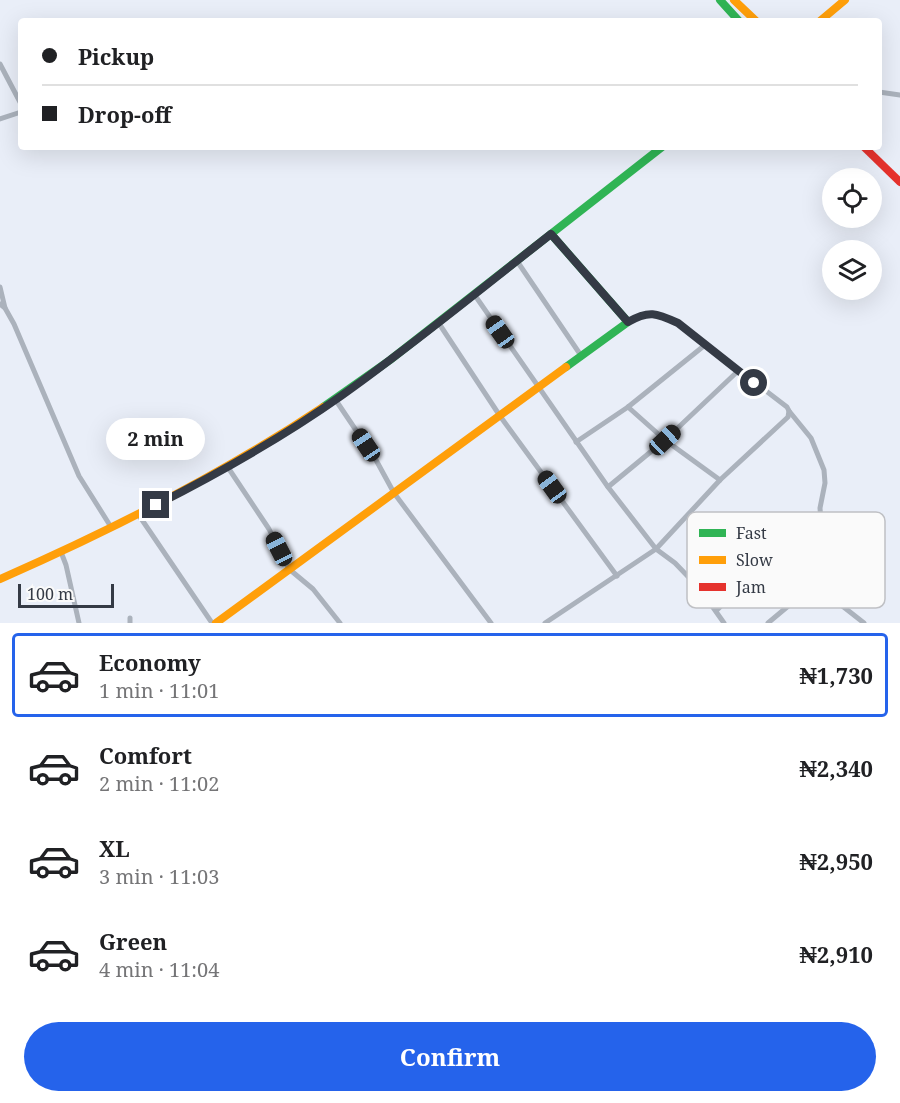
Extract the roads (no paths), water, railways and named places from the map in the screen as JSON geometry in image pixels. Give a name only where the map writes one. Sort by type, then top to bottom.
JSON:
[{"type":"main road","points":[[720,0],[736,18]]},
{"type":"main road","points":[[734,0],[735,4],[752,18]]},
{"type":"main road","points":[[824,18],[845,0]]},
{"type":"main road","points":[[831,18],[845,0]]},
{"type":"main road","points":[[0,579],[138,514],[264,445],[335,399],[438,322],[658,150]]},
{"type":"main road","points":[[867,150],[900,182]]},
{"type":"main road","points":[[214,623],[628,322],[551,234]]},
{"type":"street","points":[[0,64],[18,98]]},
{"type":"street","points":[[882,92],[900,95]]},
{"type":"street","points":[[0,119],[18,113]]},
{"type":"street","points":[[517,261],[582,357]]},
{"type":"street","points":[[0,287],[2,306],[27,353],[80,476],[111,527]]},
{"type":"street","points":[[474,294],[608,487],[656,549],[687,575]]},
{"type":"street","points":[[628,322],[642,314],[663,316],[678,323],[787,407],[811,438],[824,470],[825,483],[820,512]]},
{"type":"street","points":[[438,322],[500,416],[617,576]]},
{"type":"street","points":[[576,441],[628,407],[705,345]]},
{"type":"street","points":[[608,487],[665,440],[738,371]]},
{"type":"street","points":[[335,399],[376,460],[394,493],[491,623]]},
{"type":"street","points":[[628,407],[665,440],[720,480]]},
{"type":"street","points":[[690,512],[720,480],[788,417],[789,411]]},
{"type":"street","points":[[227,466],[269,529],[289,569],[313,589],[340,623]]},
{"type":"street","points":[[138,514],[214,623]]},
{"type":"street","points":[[545,623],[656,549],[687,516]]},
{"type":"street","points":[[61,552],[79,623]]},
{"type":"street","points":[[714,608],[724,623]]},
{"type":"street","points":[[716,611],[719,608]]},
{"type":"street","points":[[768,623],[786,608]]},
{"type":"street","points":[[845,608],[864,623]]}]
